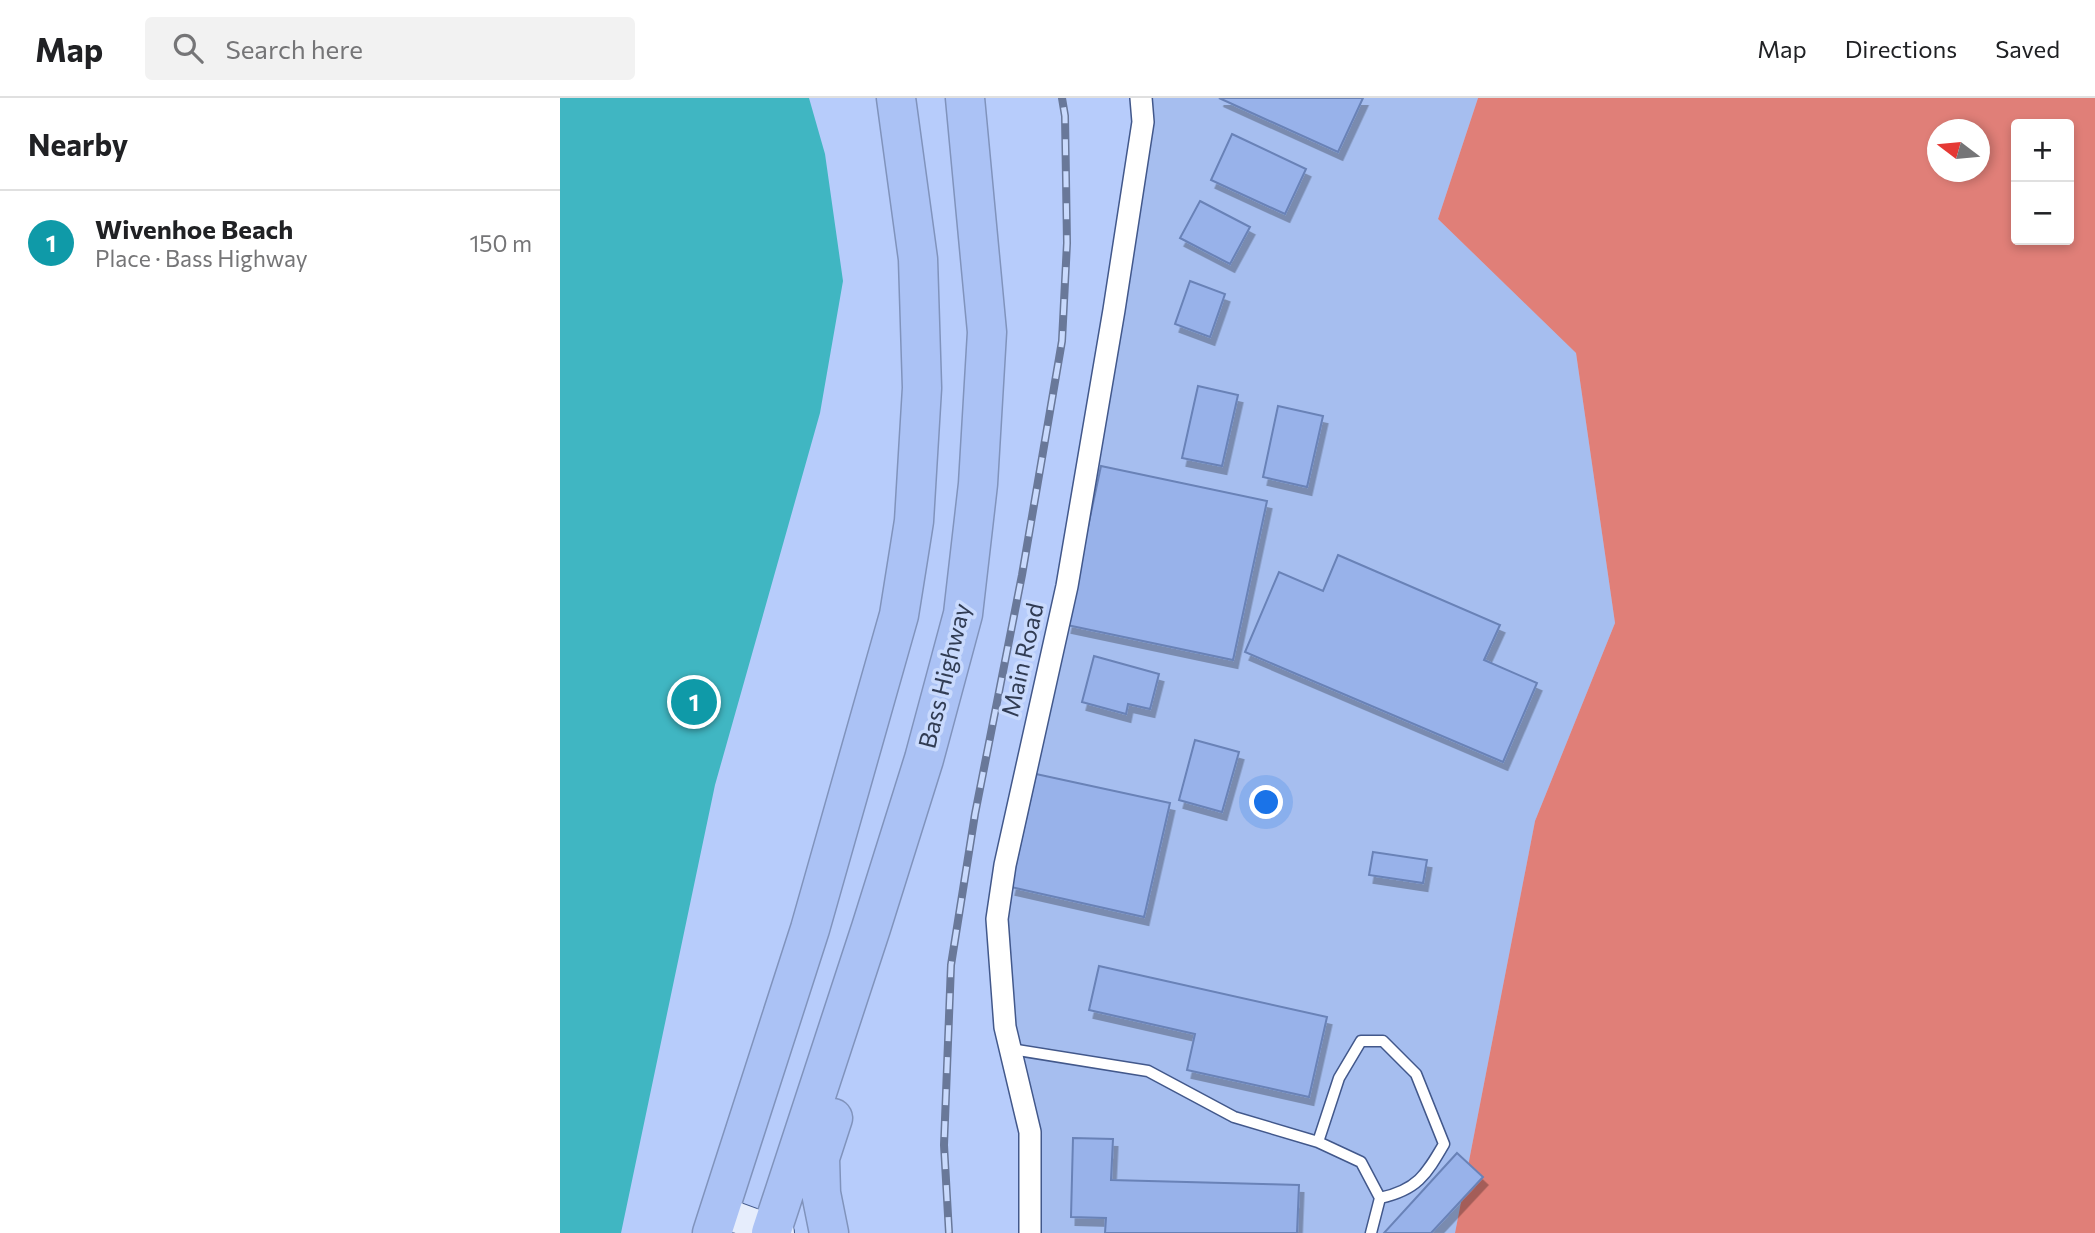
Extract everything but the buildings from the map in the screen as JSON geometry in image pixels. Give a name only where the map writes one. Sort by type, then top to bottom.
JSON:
[{"type":"highway","points":[[715,1222],[810,929],[899,615],[912,534],[922,388],[918,259],[896,98]]},
{"type":"highway","name":"Bass Highway","points":[[774,1232],[924,759],[963,614],[978,484],[987,332],[965,98]]},
{"type":"highway","points":[[829,1233],[821,1193],[820,1158],[855,1050],[871,928]]},
{"type":"main road","points":[[715,1222],[774,1232]]},
{"type":"street","name":"Main Road","points":[[1030,1233],[1030,1132],[1005,1027],[997,919],[1003,878],[1067,586],[1143,122],[1141,98]]},
{"type":"lane","points":[[1318,1142],[1339,1078],[1360,1041],[1383,1041],[1416,1074],[1444,1144],[1426,1174],[1398,1194],[1380,1198]]},
{"type":"lane","points":[[1011,1049],[1147,1071],[1234,1117],[1318,1142],[1361,1162],[1380,1198],[1371,1233]]},
{"type":"shaded area","points":[[560,98],[809,98],[825,154],[843,281],[820,413],[715,785],[621,1233],[560,1233]]},
{"type":"shaded area","points":[[1141,98],[1478,98],[1438,219],[1576,353],[1615,623],[1535,821],[1455,1233],[1030,1233],[1031,1205],[997,919],[1067,586]]},
{"type":"shaded area","points":[[1478,98],[2095,98],[2095,1233],[1455,1233],[1535,821],[1615,623],[1576,353],[1438,219]]},
{"type":"railway","points":[[949,1233],[944,1145],[951,965],[975,814],[1022,575],[1062,341],[1067,243],[1065,116],[1062,98]]},
{"type":"place","name":"Wivenhoe Beach","points":[[694,702]]}]
